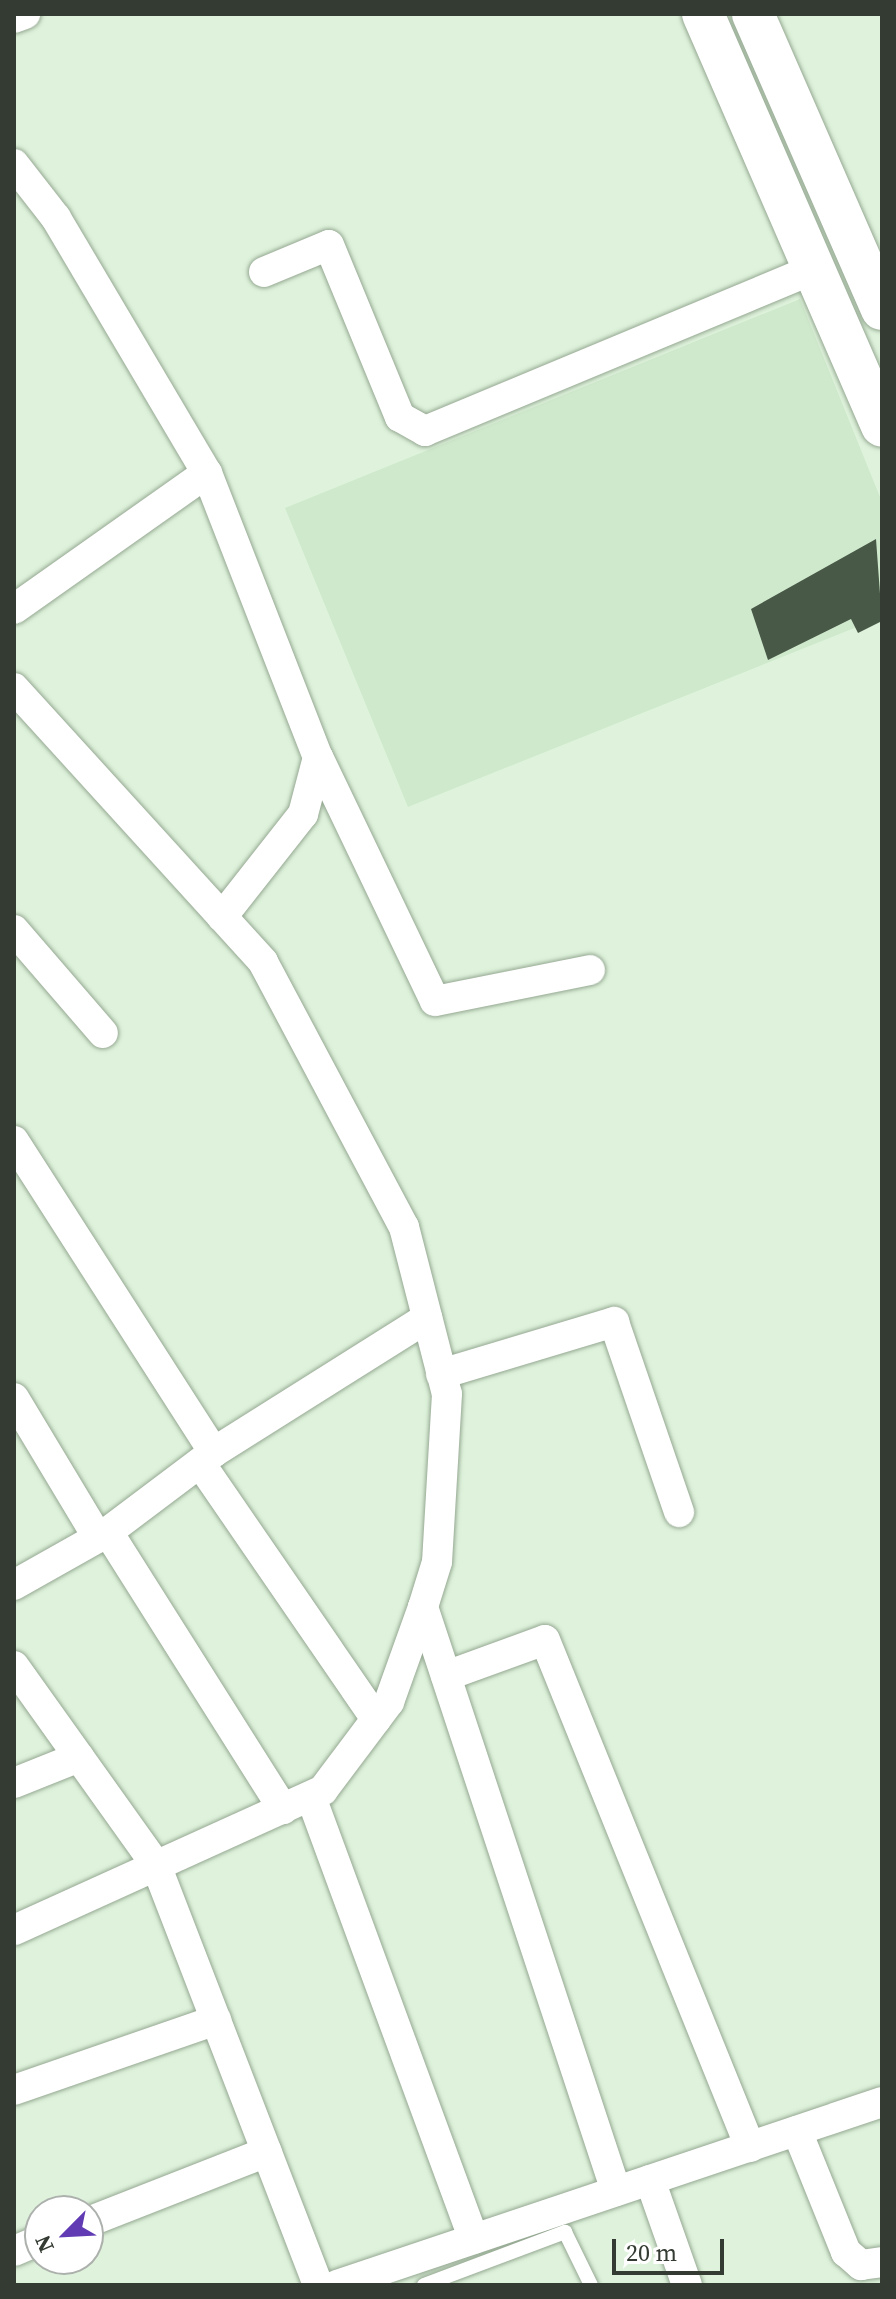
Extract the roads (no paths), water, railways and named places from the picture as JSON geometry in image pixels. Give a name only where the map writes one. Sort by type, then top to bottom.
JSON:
[{"type":"street","points":[[14,18],[25,14]]},
{"type":"street","points":[[703,14],[882,426]]},
{"type":"street","points":[[753,14],[882,309]]},
{"type":"street","points":[[14,164],[56,218],[207,473],[318,757],[435,1001],[590,970]]},
{"type":"street","points":[[264,272],[329,245],[400,417],[425,431],[814,269]]},
{"type":"street","points":[[14,609],[207,473]]},
{"type":"street","points":[[14,688],[263,962],[404,1227],[447,1394],[437,1562],[423,1607],[376,1719],[311,1797],[14,1930]]},
{"type":"street","points":[[222,917],[303,814],[318,757]]},
{"type":"street","points":[[14,930],[103,1033]]},
{"type":"street","points":[[19,1156],[207,1458],[376,1719]]},
{"type":"street","points":[[14,1585],[103,1535],[207,1458],[427,1318]]},
{"type":"street","points":[[441,1374],[614,1322],[679,1512]]},
{"type":"street","points":[[14,1398],[283,1809]]},
{"type":"street","points":[[423,1607],[616,2191]]},
{"type":"street","points":[[446,1676],[545,1640],[750,2147]]},
{"type":"street","points":[[14,1666],[156,1865],[318,2285]]},
{"type":"street","points":[[14,1783],[79,1757]]},
{"type":"street","points":[[311,1797],[474,2239]]},
{"type":"street","points":[[14,2090],[216,2020]]},
{"type":"street","points":[[337,2285],[882,2102]]},
{"type":"street","points":[[797,2131],[846,2252],[861,2265],[882,2262]]},
{"type":"street","points":[[104,2216],[267,2152]]},
{"type":"street","points":[[650,2180],[687,2285]]},
{"type":"lane","points":[[424,2285],[461,2278],[565,2232],[591,2285]]}]
